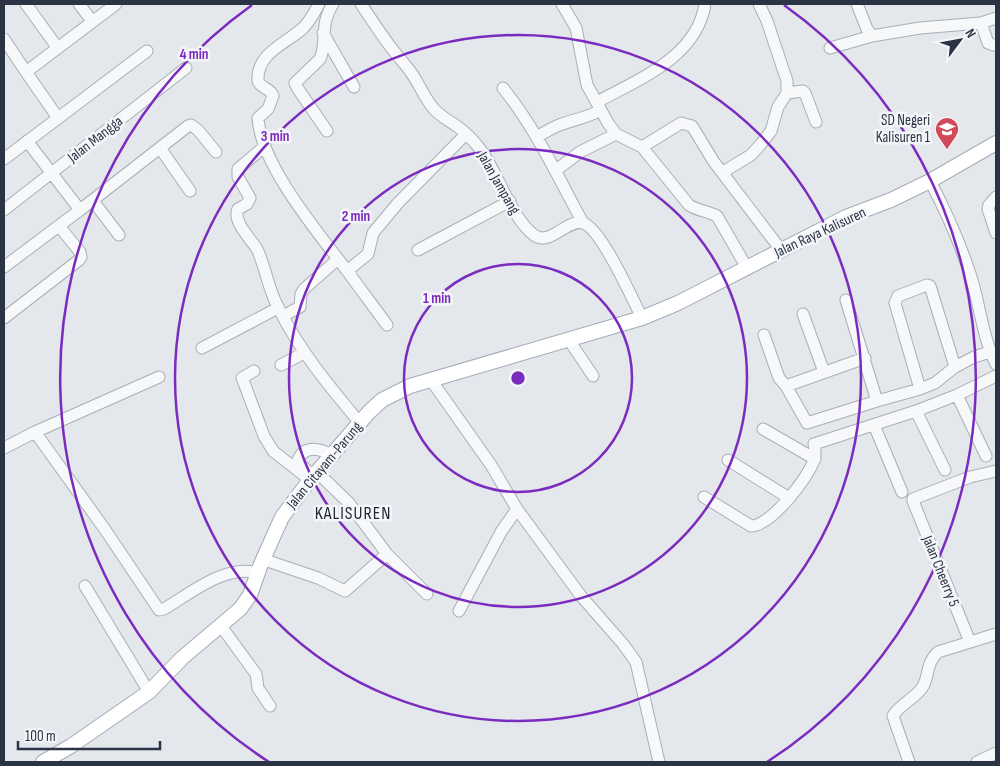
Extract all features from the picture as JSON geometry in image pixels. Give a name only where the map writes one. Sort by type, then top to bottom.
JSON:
[{"type":"main road","name":"Jalan Raya Kalisuren","points":[[642,318],[678,303],[846,217],[891,200],[930,181],[996,143]]},
{"type":"main road","name":"Jalan Citayam-Parung","points":[[43,762],[70,746],[149,692],[182,658],[240,609],[247,601],[262,559],[282,516],[313,476],[382,400],[410,386],[642,318]]},
{"type":"street","points":[[26,4],[57,47]]},
{"type":"street","points":[[79,4],[92,21]]},
{"type":"street","points":[[26,72],[116,4]]},
{"type":"street","points":[[319,4],[308,23],[267,55],[262,63],[258,81],[273,94],[268,109],[258,118],[258,124],[265,146],[278,175],[387,325]]},
{"type":"street","points":[[327,131],[295,85],[320,59],[327,13],[333,4]]},
{"type":"street","name":"Jalan Jampang","points":[[361,4],[393,51],[410,70],[433,108],[466,134],[484,155],[522,222],[535,236],[548,237],[573,224],[583,223]]},
{"type":"street","points":[[562,4],[576,28],[587,85],[616,134],[642,147],[688,205],[694,209],[718,216],[747,268]]},
{"type":"street","points":[[537,137],[557,126],[584,118],[599,106],[673,58],[688,42],[697,28],[705,4]]},
{"type":"street","points":[[723,172],[750,155],[761,144],[771,130],[778,107],[787,93],[787,81],[767,21],[759,4]]},
{"type":"street","points":[[857,4],[867,29],[872,36]]},
{"type":"street","points":[[830,48],[872,36],[920,28],[981,23],[996,18]]},
{"type":"street","points":[[981,23],[988,43],[996,45]]},
{"type":"street","points":[[323,33],[354,87]]},
{"type":"street","points":[[4,39],[58,118]]},
{"type":"street","points":[[4,159],[147,51]]},
{"type":"street","name":"Jalan Mangga","points":[[4,210],[186,68]]},
{"type":"street","points":[[503,88],[525,117],[537,137],[583,223],[598,238],[615,264],[642,318]]},
{"type":"street","points":[[787,93],[803,91],[806,93],[816,122]]},
{"type":"street","points":[[642,147],[681,123],[692,126],[705,149],[781,250]]},
{"type":"street","points":[[4,267],[93,201],[181,130],[191,125],[198,130],[216,152]]},
{"type":"street","points":[[347,271],[368,254],[373,233],[398,203],[466,134]]},
{"type":"street","points":[[555,171],[580,152],[616,134]]},
{"type":"street","points":[[27,141],[80,210]]},
{"type":"street","points":[[265,146],[238,169],[238,176],[250,198],[247,204],[238,209],[236,213],[240,224],[259,254],[280,312],[304,353],[360,423]]},
{"type":"street","points":[[160,148],[190,191]]},
{"type":"street","points":[[930,181],[945,209],[957,238],[972,280],[996,364]]},
{"type":"street","points":[[996,197],[988,204],[996,233]]},
{"type":"street","points":[[93,201],[119,235]]},
{"type":"street","points":[[418,250],[510,201]]},
{"type":"street","points":[[4,318],[81,257],[80,252],[60,226]]},
{"type":"street","points":[[202,348],[280,312],[300,307],[301,294],[304,289],[338,259]]},
{"type":"street","points":[[920,389],[896,303],[898,296],[927,285],[930,286],[955,367]]},
{"type":"street","points":[[846,300],[878,401]]},
{"type":"street","points":[[803,314],[824,372]]},
{"type":"street","points":[[704,497],[753,526],[765,520],[798,490],[815,459],[814,444],[808,423],[786,386],[779,378],[764,335]]},
{"type":"street","points":[[569,340],[594,376]]},
{"type":"street","points":[[808,423],[935,383],[955,367],[992,345]]},
{"type":"street","points":[[281,365],[304,353]]},
{"type":"street","points":[[786,386],[865,358]]},
{"type":"street","points":[[254,371],[242,378],[264,436],[273,451],[313,476],[349,503],[387,554],[427,594]]},
{"type":"street","points":[[814,444],[958,396],[996,376]]},
{"type":"street","points":[[4,448],[35,432],[158,377]]},
{"type":"street","points":[[431,380],[491,465],[517,509],[581,596],[623,644],[636,662],[659,762]]},
{"type":"street","points":[[958,396],[986,456]]},
{"type":"street","points":[[916,411],[946,470]]},
{"type":"street","points":[[874,425],[902,492]]},
{"type":"street","points":[[764,429],[815,459]]},
{"type":"street","points":[[35,432],[106,531],[159,610],[164,610],[202,586],[226,575],[240,571],[258,574]]},
{"type":"street","points":[[313,476],[300,464],[299,456],[311,449],[318,449],[332,455]]},
{"type":"street","points":[[728,460],[789,498]]},
{"type":"street","name":"Jalan Cheerry 5","points":[[970,642],[912,501],[970,477],[996,471]]},
{"type":"street","points":[[460,611],[501,532],[517,509]]},
{"type":"street","points":[[262,559],[318,578],[345,591],[387,554]]},
{"type":"street","points":[[85,586],[149,692]]},
{"type":"street","points":[[221,626],[256,674],[258,688],[270,706]]},
{"type":"street","points":[[909,762],[894,721],[894,713],[914,698],[924,685],[929,663],[938,652],[996,634]]},
{"type":"street","points":[[977,762],[996,753]]},
{"type":"place","name":"SD Negeri Kalisuren 1","points":[[947,150]]},
{"type":"district","name":"KALISUREN","points":[[353,513]]}]
